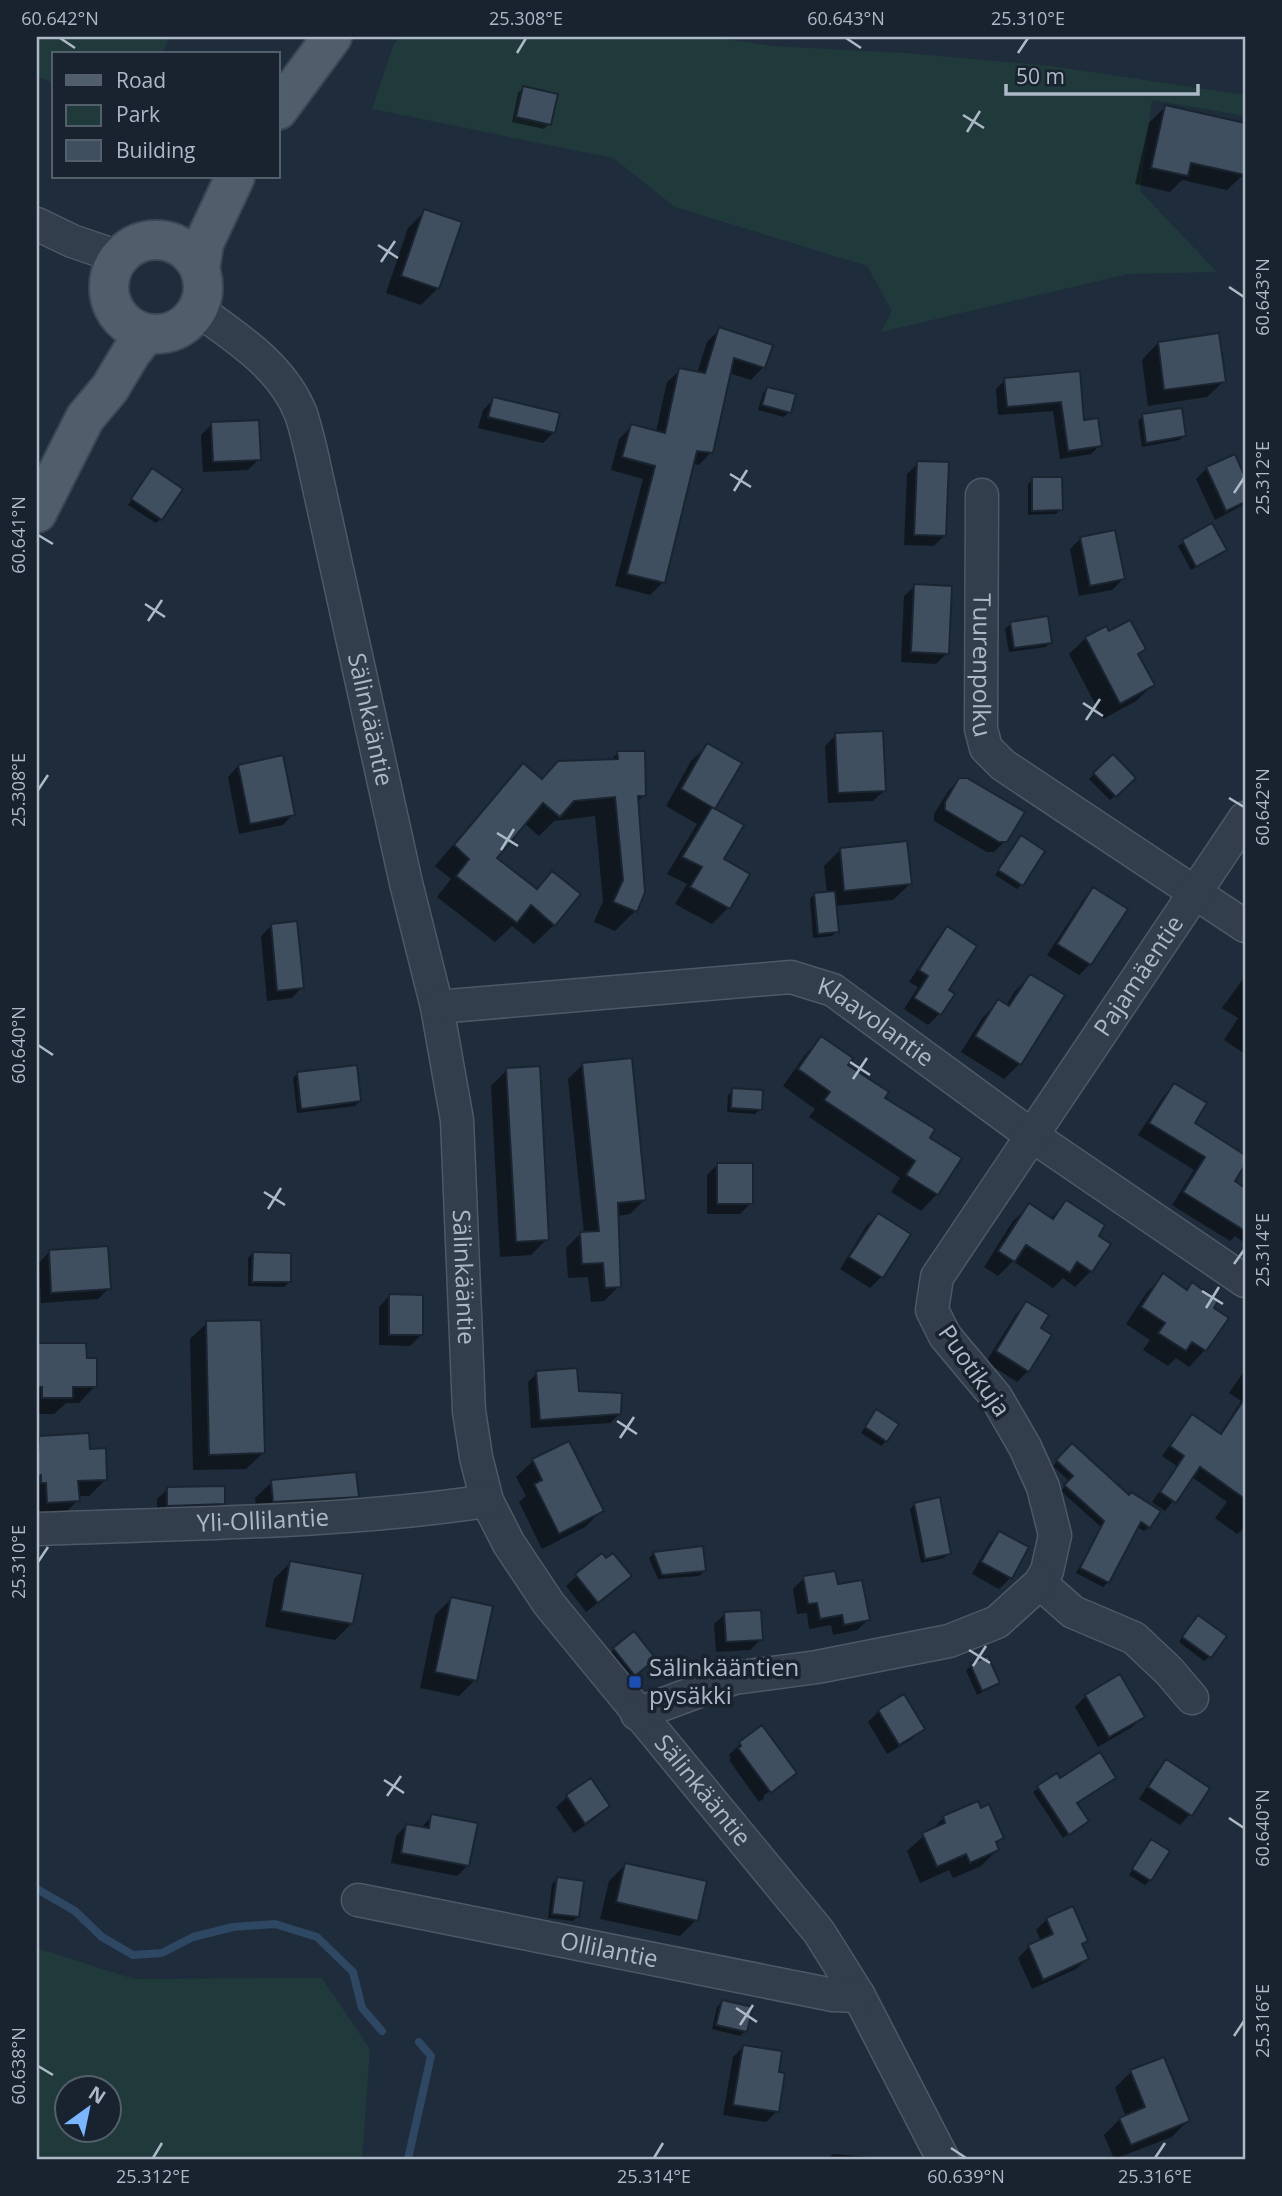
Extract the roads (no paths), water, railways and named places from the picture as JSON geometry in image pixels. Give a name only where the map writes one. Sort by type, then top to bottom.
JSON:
[{"type":"main road","points":[[280,107],[332,37]]},
{"type":"main road","points":[[156,240],[184,225],[223,178]]},
{"type":"main road","points":[[200,269],[204,243],[235,178]]},
{"type":"main road","points":[[156,240],[182,248],[200,269],[203,282],[198,310],[188,322],[161,335],[132,326],[111,303],[108,287],[111,272],[119,257],[142,242],[156,240]]},
{"type":"main road","points":[[37,513],[85,418],[94,380],[132,326]]},
{"type":"street","points":[[37,224],[72,241],[119,257]]},
{"type":"street","name":"Sälinkääntie","points":[[198,310],[256,352],[284,384],[300,413],[311,451],[406,883],[437,1007],[457,1120],[469,1411],[475,1457],[487,1501],[509,1544],[549,1604],[637,1714],[820,1932],[859,1996],[943,2159]]},
{"type":"street","name":"Tuurenpolku","points":[[982,495],[981,729],[986,748],[1003,765],[1194,891]]},
{"type":"street","name":"Pajamäentie","points":[[1031,1135],[1245,818]]},
{"type":"street","points":[[1194,891],[1245,926]]},
{"type":"street","name":"Klaavolantie","points":[[437,1007],[791,977],[833,990],[1031,1135],[1245,1281]]},
{"type":"street","name":"Puotikuja","points":[[637,1714],[734,1678],[817,1667],[949,1641],[997,1622],[1040,1583],[1047,1571],[1055,1535],[1042,1487],[1025,1447],[996,1397],[945,1336],[932,1310],[937,1277],[1031,1135]]},
{"type":"street","name":"Yli-Ollilantie","points":[[37,1529],[226,1522],[407,1511],[487,1501]]},
{"type":"street","points":[[1040,1583],[1073,1612],[1134,1638],[1169,1671],[1192,1698]]},
{"type":"street","name":"Ollilantie","points":[[358,1900],[833,1995],[859,1996]]},
{"type":"waterway","points":[[37,1889],[75,1911],[102,1937],[133,1955],[162,1953],[193,1937],[233,1927],[275,1924],[317,1937],[353,1972],[362,2008],[382,2031]]},
{"type":"waterway","points":[[408,2159],[431,2056],[419,2042]]},
{"type":"place","name":"Sälinkääntien pysäkki","points":[[635,1682]]}]
